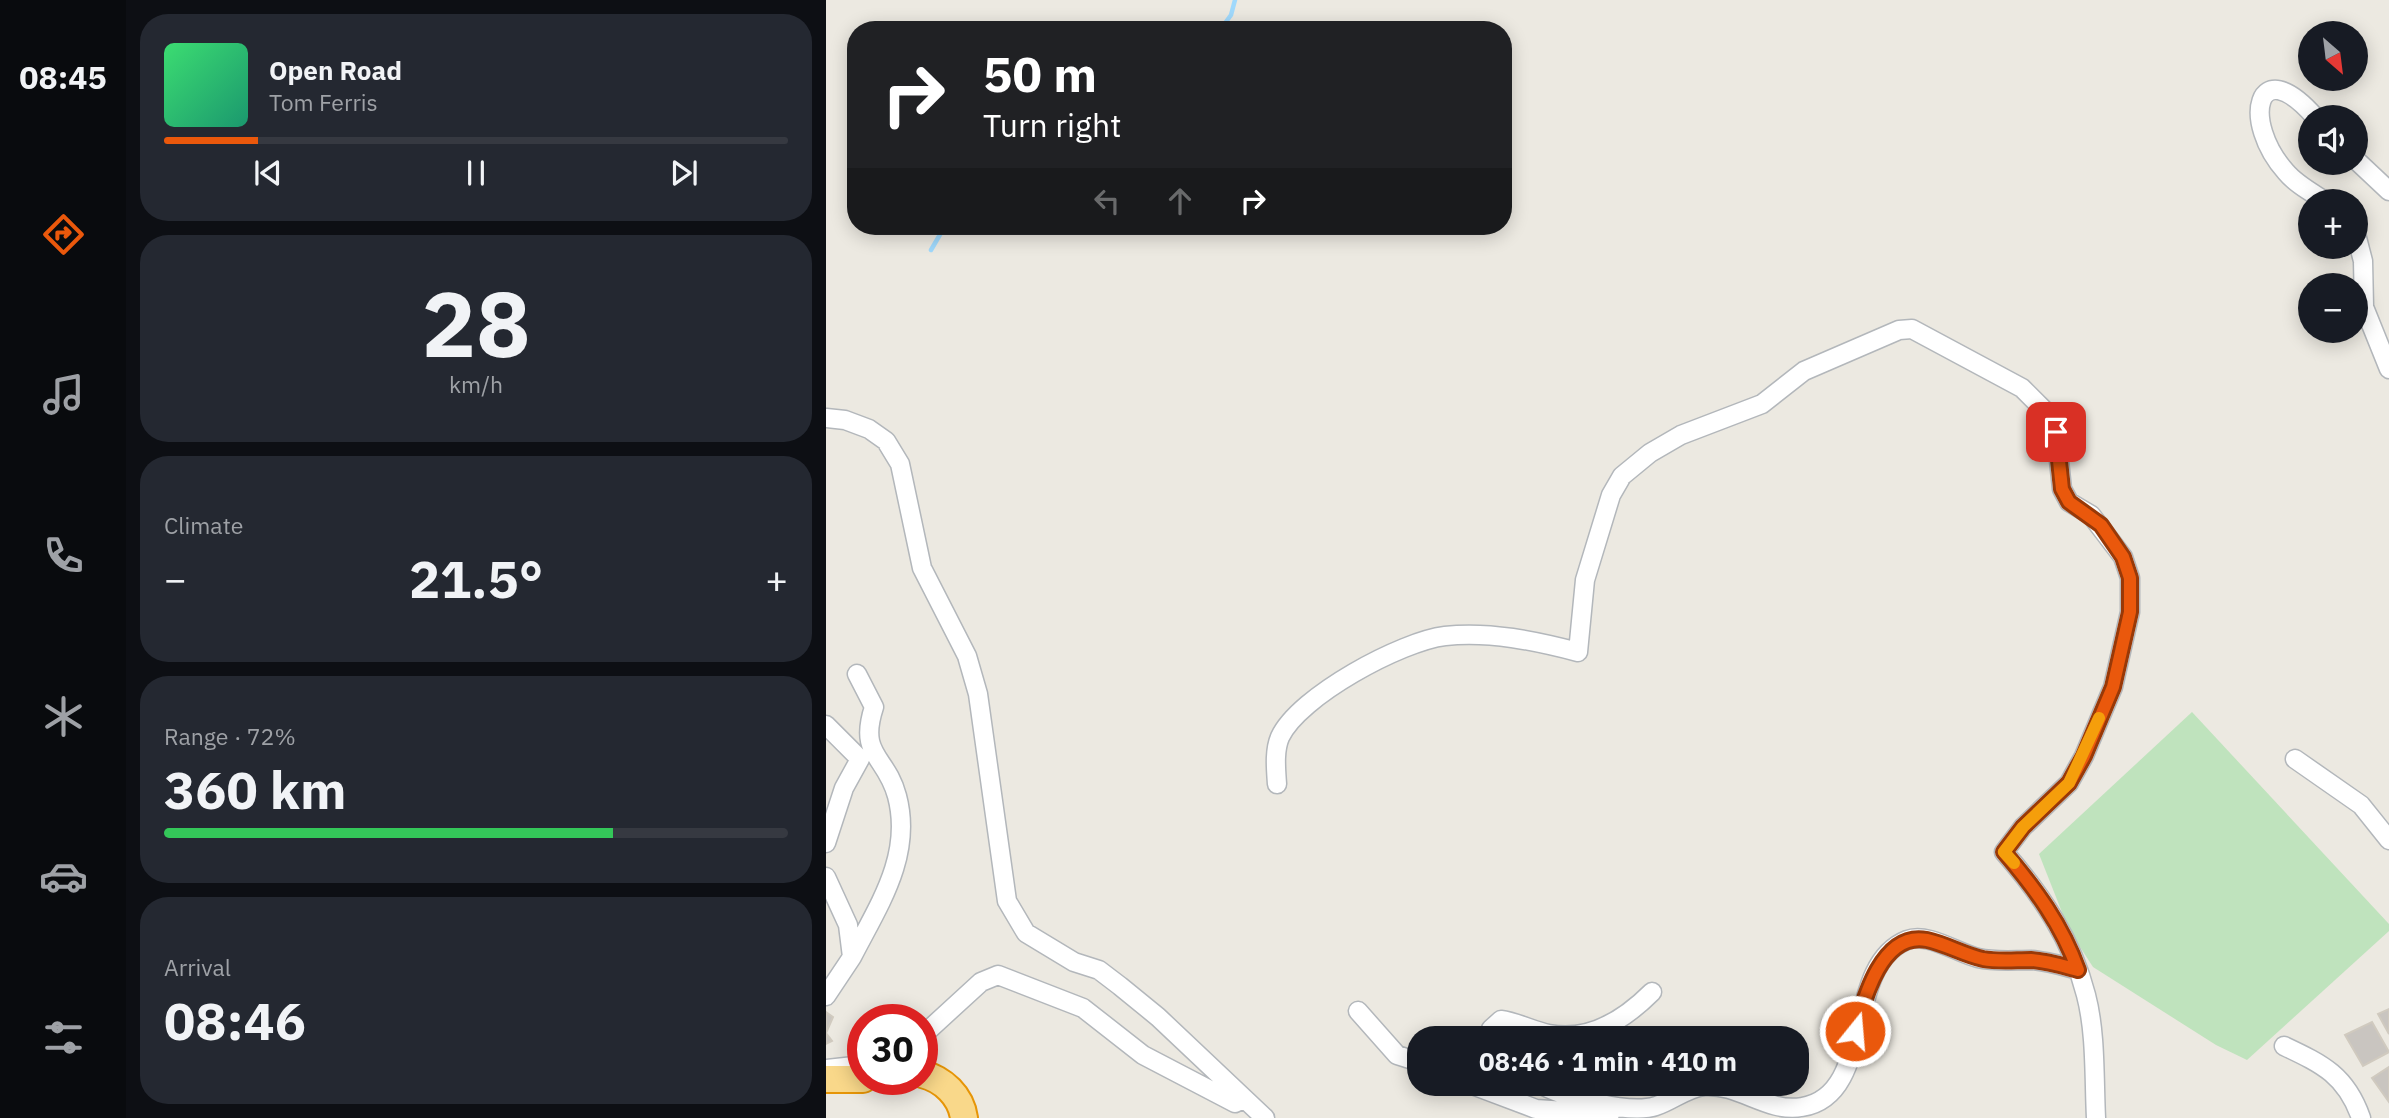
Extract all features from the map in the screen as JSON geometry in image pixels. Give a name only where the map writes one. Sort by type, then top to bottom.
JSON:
[{"type":"highway","points":[[826,1079],[847,1079]]},
{"type":"highway","points":[[938,1081],[946,1085],[956,1098],[964,1118]]},
{"type":"street","points":[[2303,105],[2294,96],[2280,91],[2269,91],[2261,98],[2258,108],[2260,125],[2274,158],[2294,180],[2307,189]]},
{"type":"street","points":[[2368,171],[2389,191]]},
{"type":"street","points":[[2362,259],[2364,307],[2389,369]]},
{"type":"street","points":[[1277,784],[1279,739],[1289,722],[1304,708],[1365,666],[1410,645],[1448,635],[1529,639],[1578,652],[1585,580],[1611,495],[1622,476],[1650,453],[1681,435],[1762,404],[1804,371],[1899,330],[1912,328],[2022,388],[2037,400],[2050,416],[2056,432],[2062,489],[2069,502],[2091,515],[2113,540],[2130,578],[2130,612],[2123,649],[2113,687],[2084,756],[2069,783],[2023,827],[2004,852],[2029,880],[2061,929],[2087,996],[2096,1118]]},
{"type":"street","points":[[826,418],[845,420],[869,429],[886,441],[900,464],[922,568],[967,656],[978,694],[1007,901],[1016,920],[1038,943],[1074,962],[1098,970],[1120,985],[1158,1017],[1265,1118]]},
{"type":"street","points":[[826,996],[852,957],[895,871],[900,852],[897,796],[893,783],[871,747],[867,726],[874,707],[857,674]]},
{"type":"street","points":[[826,725],[860,759],[844,788],[826,843]]},
{"type":"street","points":[[2295,759],[2361,805],[2389,840]]},
{"type":"street","points":[[826,877],[845,914],[852,957]]},
{"type":"street","points":[[1502,1096],[1536,1109],[1603,1114],[1636,1111],[1705,1086],[1744,1093],[1763,1103],[1787,1108],[1805,1107],[1821,1100],[1843,1079],[1861,1008],[1880,968],[1890,952],[1910,939],[1927,940],[1986,959],[2033,960],[2078,970]]},
{"type":"street","points":[[938,1021],[981,982],[998,975],[1083,1008],[1160,1065],[1219,1097],[1235,1103],[1243,1099]]},
{"type":"street","points":[[1606,1026],[1653,992]]},
{"type":"street","points":[[1358,1011],[1397,1055],[1407,1058]]},
{"type":"street","points":[[1494,1026],[1501,1020],[1525,1026]]},
{"type":"street","points":[[2284,1046],[2324,1065],[2340,1079],[2356,1103],[2361,1118]]},
{"type":"street","points":[[826,1069],[847,1067]]},
{"type":"street","points":[[1568,1096],[1636,1111]]},
{"type":"green space","points":[[2192,712],[2389,924],[2389,931],[2247,1060],[2216,1045],[2093,967],[2069,930],[2039,854]]},
{"type":"building","points":[[2389,1009],[2389,1034],[2378,1014]]},
{"type":"building","points":[[826,1012],[833,1017],[826,1033]]},
{"type":"building","points":[[2372,1022],[2389,1052],[2363,1066],[2345,1035]]},
{"type":"building","points":[[826,1033],[832,1041],[826,1044]]},
{"type":"building","points":[[2389,1067],[2389,1102],[2372,1078]]},
{"type":"waterway","points":[[1227,21],[1235,0]]},
{"type":"waterway","points":[[931,250],[940,235]]},
{"type":"slow traffic","points":[[2014,863],[2004,852],[2023,827],[2069,783],[2084,756],[2099,718]]},
{"type":"route","points":[[1855,1031],[1861,1008],[1880,968],[1890,952],[1910,939],[1927,940],[1977,958],[1996,961],[2033,960],[2078,970],[2061,929],[2029,880],[2004,852],[2023,827],[2069,783],[2084,756],[2113,687],[2130,612],[2130,578],[2123,557],[2101,525],[2091,515],[2069,502],[2062,489],[2056,432]]}]
